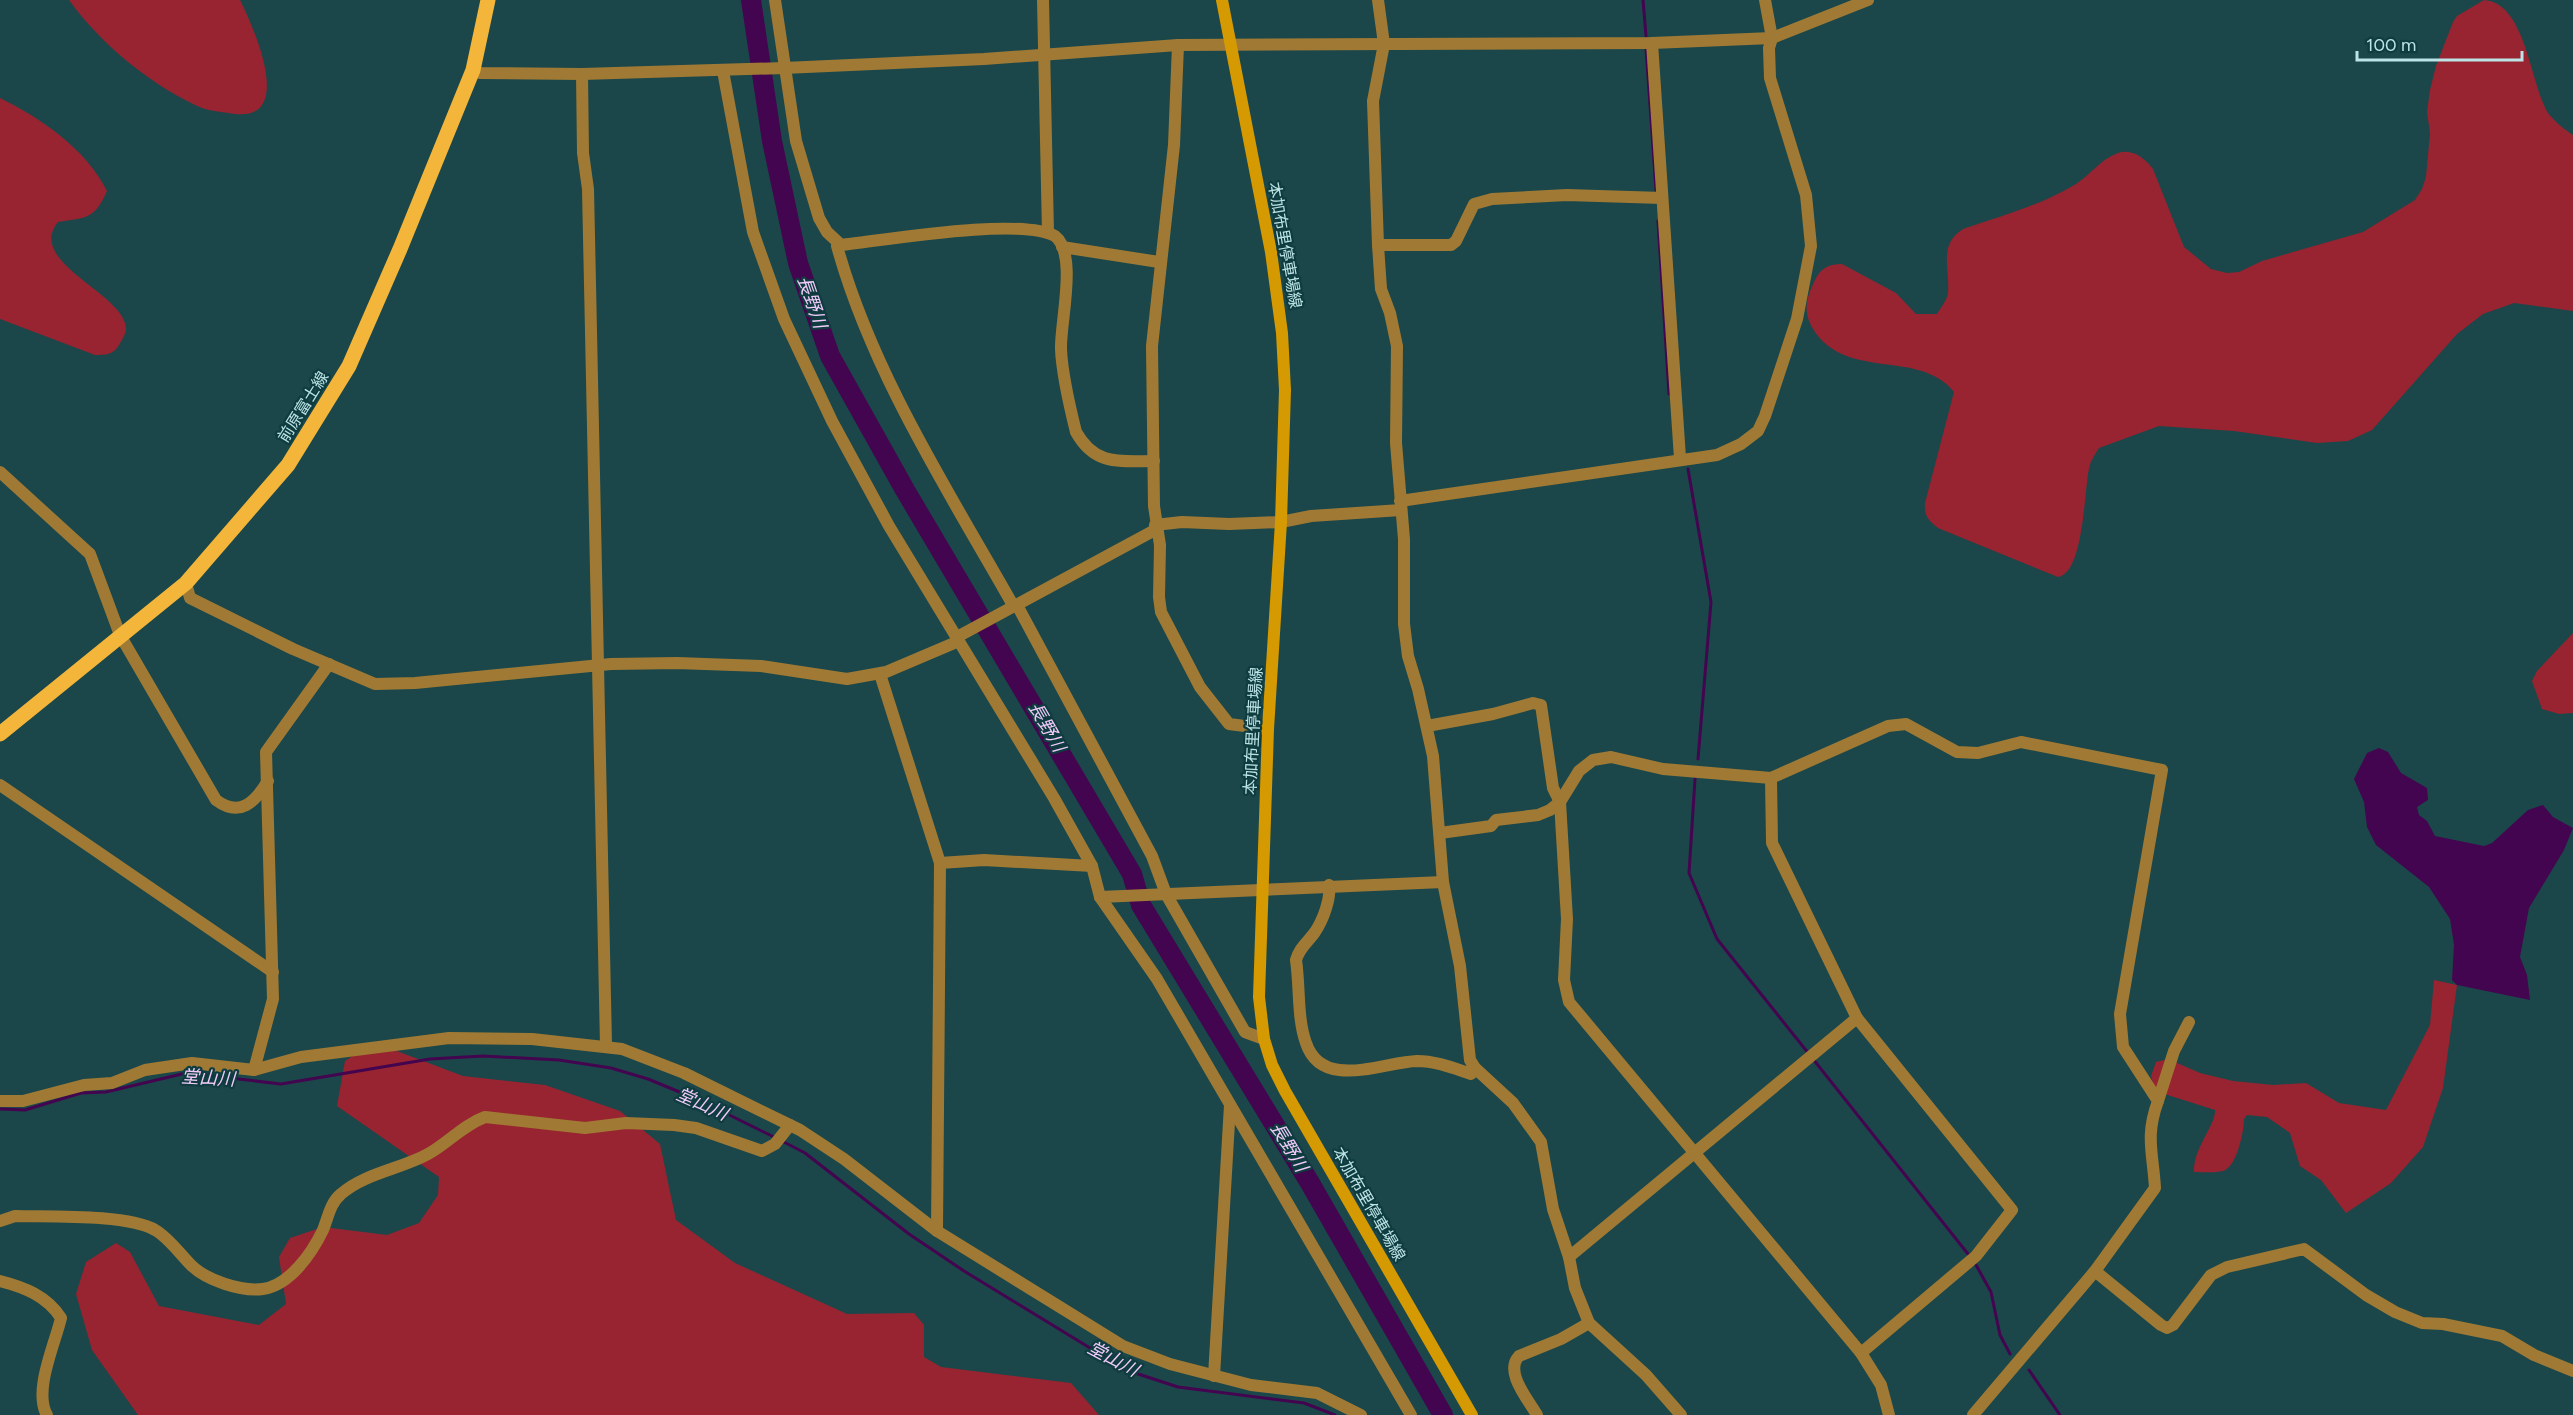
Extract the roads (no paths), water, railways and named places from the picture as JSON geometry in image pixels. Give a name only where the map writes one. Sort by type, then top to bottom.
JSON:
[{"type":"main road","name":"前原富士線","points":[[0,734],[186,584],[288,465],[349,366],[473,70],[488,0]]},
{"type":"main road","name":"本加布里停車場線","points":[[1222,0],[1271,252],[1282,333],[1285,390],[1281,522],[1268,729],[1262,890],[1259,997],[1264,1039],[1272,1065],[1318,1151],[1472,1415]]},
{"type":"street","points":[[775,0],[796,141],[819,218],[841,245]]},
{"type":"street","points":[[1043,0],[1048,233]]},
{"type":"street","points":[[1378,0],[1384,44],[1373,101],[1378,245],[1381,289],[1397,346],[1396,443],[1408,656],[1433,756],[1443,882],[1460,966],[1470,1060],[1475,1068],[1513,1103],[1540,1142],[1553,1209],[1569,1257],[1575,1288],[1589,1323],[1646,1375],[1681,1415]]},
{"type":"street","points":[[186,584],[190,598],[366,681],[390,684],[598,665],[717,663],[761,666],[847,679],[879,674],[958,638],[1155,527],[1182,522],[1229,524],[1281,522],[1311,516],[1400,506],[1680,458],[1717,454],[1741,444],[1758,431],[1797,320],[1811,246],[1810,218],[1799,172],[1770,78],[1769,48],[1772,38],[1765,0]]},
{"type":"street","points":[[473,70],[480,73],[582,74],[723,71],[1045,55],[1178,45],[1652,43],[1772,38],[1868,0]]},
{"type":"street","points":[[1652,43],[1680,458]]},
{"type":"street","points":[[1178,45],[1173,145],[1152,346],[1155,527],[1160,545],[1161,612],[1200,687],[1229,724],[1268,729]]},
{"type":"street","points":[[723,71],[753,232],[784,319],[858,471],[1048,788],[1092,866],[1106,896],[1256,1145],[1411,1415]]},
{"type":"street","points":[[582,74],[583,153],[588,189],[606,1046]]},
{"type":"street","points":[[1378,245],[1451,244],[1456,241],[1474,204],[1492,199],[1567,195],[1662,198]]},
{"type":"street","points":[[1154,461],[1105,459],[1093,454],[1076,432],[1061,350],[1067,281],[1059,240],[1048,233],[1022,229],[837,246],[846,280],[903,407],[1152,855],[1164,894],[1245,1032],[1264,1039]]},
{"type":"street","points":[[1062,247],[1160,262]]},
{"type":"street","points":[[0,472],[90,554],[120,635],[216,800],[231,808],[247,806],[256,801],[268,782]]},
{"type":"street","points":[[254,1070],[273,999],[266,752],[329,664]]},
{"type":"street","points":[[879,674],[940,863],[937,1231]]},
{"type":"street","points":[[1426,726],[1493,714],[1533,703],[1541,705],[1553,789],[1560,802],[1568,919],[1565,991],[1569,1002],[1861,1353],[1881,1386],[1888,1415]]},
{"type":"street","points":[[1440,833],[1491,826],[1496,820],[1538,815],[1550,810],[1560,802],[1579,771],[1593,760],[1611,757],[1663,769],[1771,778],[1888,726],[1899,724],[1906,724],[1957,752],[1978,753],[2021,742],[2162,770],[2120,1014],[2123,1047],[2158,1101]]},
{"type":"street","points":[[1771,778],[1772,843],[1857,1018],[2012,1210],[1976,1256],[1861,1353]]},
{"type":"street","points":[[0,785],[273,972]]},
{"type":"street","points":[[940,863],[984,860],[1092,866]]},
{"type":"street","points":[[1106,896],[1443,882]]},
{"type":"street","points":[[1329,885],[1322,917],[1315,932],[1298,952],[1296,960],[1302,1029],[1309,1050],[1316,1059],[1337,1070],[1364,1071],[1420,1061],[1434,1062],[1471,1074],[1475,1068]]},
{"type":"street","points":[[1569,1257],[1695,1155],[1857,1018]]},
{"type":"street","points":[[1973,1415],[2095,1271],[2155,1188],[2149,1138],[2151,1120],[2174,1051],[2190,1022]]},
{"type":"street","points":[[0,1101],[23,1101],[84,1085],[112,1083],[145,1070],[192,1063],[254,1070],[301,1057],[449,1038],[532,1039],[606,1046],[638,1054],[684,1073],[790,1125],[844,1159],[937,1231],[1123,1346],[1170,1364],[1251,1385],[1317,1393],[1360,1415]]},
{"type":"street","points":[[1214,1376],[1230,1105]]},
{"type":"street","points":[[0,1221],[15,1216],[132,1222],[156,1230],[193,1268],[211,1278],[243,1288],[263,1289],[281,1282],[308,1256],[333,1203],[341,1194],[361,1182],[428,1154],[472,1121],[485,1117],[585,1128],[626,1123],[674,1125],[696,1128],[762,1151],[775,1144],[790,1125]]},
{"type":"street","points":[[2095,1271],[2167,1328],[2173,1325],[2211,1275],[2227,1267],[2304,1249],[2366,1295],[2395,1312],[2422,1323],[2502,1336],[2534,1354],[2573,1371]]},
{"type":"street","points":[[0,1281],[38,1295],[54,1307],[60,1318],[42,1396],[47,1415]]},
{"type":"street","points":[[1537,1415],[1514,1374],[1514,1361],[1519,1356],[1562,1339],[1589,1323]]},
{"type":"waterway","name":"長野川","points":[[751,0],[772,141],[798,263],[830,356],[905,490],[1132,874],[1141,905],[1310,1183],[1443,1415]]},
{"type":"waterway","points":[[1643,0],[1646,36]]},
{"type":"waterway","points":[[1646,48],[1656,190]]},
{"type":"waterway","points":[[1658,221],[1669,394]]},
{"type":"waterway","points":[[1688,469],[1711,602],[1698,759]]},
{"type":"waterway","points":[[1695,779],[1689,873],[1717,939],[1809,1054]]},
{"type":"waterway","name":"堂山川","points":[[0,1109],[25,1110],[81,1093],[106,1092],[186,1073],[281,1084],[430,1059],[483,1056],[559,1060],[611,1068],[648,1079],[699,1100],[776,1138]]},
{"type":"waterway","points":[[1813,1059],[1968,1254]]},
{"type":"waterway","name":"堂山川","points":[[782,1141],[805,1153],[909,1234],[964,1271],[1126,1370],[1178,1387],[1304,1403],[1335,1415]]},
{"type":"waterway","points":[[1976,1265],[1991,1292],[2000,1335],[2010,1354]]},
{"type":"waterway","points":[[2029,1370],[2060,1415]]}]
